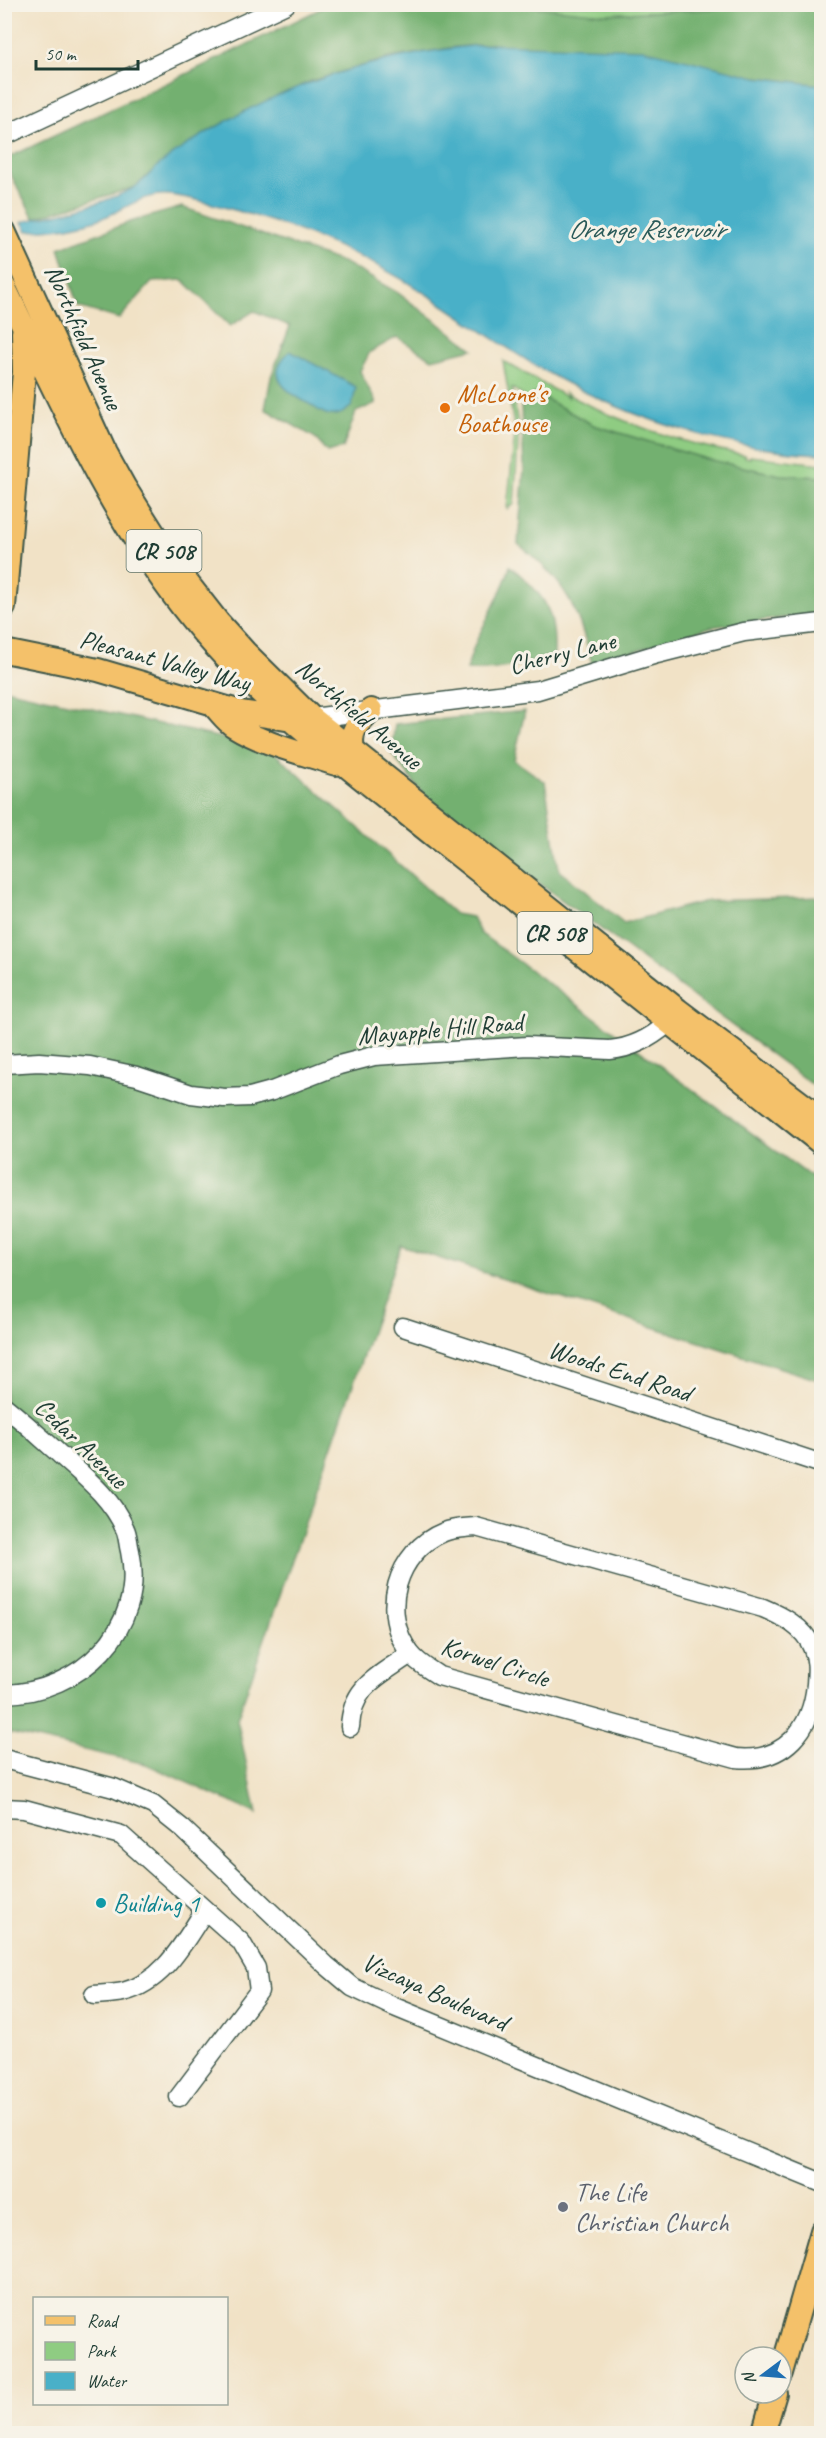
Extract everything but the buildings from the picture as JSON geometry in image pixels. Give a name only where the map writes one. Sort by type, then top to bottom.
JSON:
[{"type":"main road","name":"Northfield Avenue","points":[[4,231],[97,475],[132,536],[159,575],[184,609],[231,664],[822,1119]]},
{"type":"main road","name":"Northfield Avenue","points":[[4,286],[23,324],[51,359]]},
{"type":"main road","points":[[4,606],[24,372],[23,324]]},
{"type":"main road","name":"Pleasant Valley Way","points":[[4,651],[98,670],[241,712],[301,719]]},
{"type":"main road","points":[[211,702],[232,725],[273,744],[351,758],[350,737],[356,724],[371,710]]},
{"type":"main road","name":"Northfield Avenue","points":[[351,758],[667,1024],[822,1144]]},
{"type":"main road","points":[[789,2345],[822,2231]]},
{"type":"main road","points":[[763,2433],[771,2405]]},
{"type":"street","points":[[4,136],[286,4]]},
{"type":"street","name":"Cherry Lane","points":[[301,719],[538,690],[657,654],[744,633],[822,624]]},
{"type":"street","name":"Mayapple Hill Road","points":[[4,1064],[39,1062],[90,1066],[125,1073],[191,1094],[224,1098],[250,1097],[273,1091],[339,1065],[374,1056],[527,1046],[623,1049],[656,1034],[667,1024]]},
{"type":"street","name":"Woods End Road","points":[[403,1327],[822,1464]]},
{"type":"street","name":"Cedar Avenue","points":[[4,1406],[98,1490],[125,1530],[133,1563],[132,1591],[125,1617],[101,1653],[70,1678],[19,1694],[4,1694]]},
{"type":"street","name":"Korwel Circle","points":[[476,1527],[763,1608],[783,1617],[801,1631],[812,1646],[817,1665],[817,1707],[793,1741],[773,1754],[752,1760],[736,1758],[440,1676],[410,1654],[396,1625],[394,1609],[399,1577],[406,1563],[429,1540],[444,1532],[476,1527]]},
{"type":"street","points":[[350,1727],[351,1709],[364,1687],[410,1654]]},
{"type":"street","name":"Vizcaya Boulevard","points":[[4,1759],[114,1788],[153,1805],[183,1828],[352,1987],[392,2006],[822,2183]]},
{"type":"street","points":[[4,1808],[24,1809],[121,1835],[240,1942],[256,1968],[259,1991],[179,2097]]},
{"type":"street","points":[[94,1995],[122,1992],[151,1978],[171,1962],[205,1910]]},
{"type":"green space","points":[[503,4],[604,14],[738,8],[740,4],[821,5],[821,85],[491,44],[456,47],[389,58],[311,81],[209,131],[159,165],[135,187],[34,218],[5,164],[5,159],[324,7],[335,5]]},
{"type":"green space","points":[[503,5],[740,5],[738,8],[604,14]]},
{"type":"green space","points":[[182,207],[345,263],[398,293],[473,349],[432,359],[397,337],[370,352],[360,371],[376,403],[356,412],[343,448],[327,452],[314,437],[265,409],[271,377],[290,326],[254,311],[230,326],[183,280],[152,282],[119,319],[78,307],[59,248],[133,221]]},
{"type":"green space","points":[[503,361],[568,398],[565,393],[630,423],[699,445],[745,455],[745,457],[821,464],[821,477],[780,475],[706,459],[593,425],[535,393],[524,402],[524,396],[512,388],[519,430],[514,504],[507,509],[515,432]]},
{"type":"green space","points":[[535,393],[593,425],[706,459],[780,475],[821,477],[821,613],[711,627],[592,664],[575,610],[559,583],[548,570],[518,544],[524,468],[521,406]]},
{"type":"green space","points":[[510,566],[532,585],[546,604],[553,626],[554,655],[501,669],[467,670],[475,644],[506,580]]},
{"type":"green space","points":[[5,689],[270,749],[455,914],[472,917],[480,933],[822,1185],[821,1381],[401,1246],[237,1719],[257,1814],[146,1764],[5,1732]]},
{"type":"green space","points":[[525,711],[514,760],[545,782],[559,870],[624,923],[707,901],[821,897],[821,1091],[430,803],[391,753],[395,724]]},
{"type":"water","name":"Orange Reservoir","points":[[491,44],[643,49],[756,77],[821,85],[821,454],[719,440],[685,431],[619,407],[541,369],[383,268],[332,244],[254,216],[192,199],[161,195],[143,199],[110,215],[74,226],[27,231],[22,222],[80,208],[123,193],[138,185],[159,165],[202,136],[247,110],[306,84],[397,58]]},
{"type":"water","points":[[290,351],[356,387],[352,406],[340,414],[328,415],[286,389],[278,376],[278,368]]},
{"type":"place","name":"McLoone's Boathouse","points":[[445,408]]},
{"type":"place","name":"Building 1","points":[[101,1903]]},
{"type":"place","name":"The Life Christian Church","points":[[563,2207]]}]
